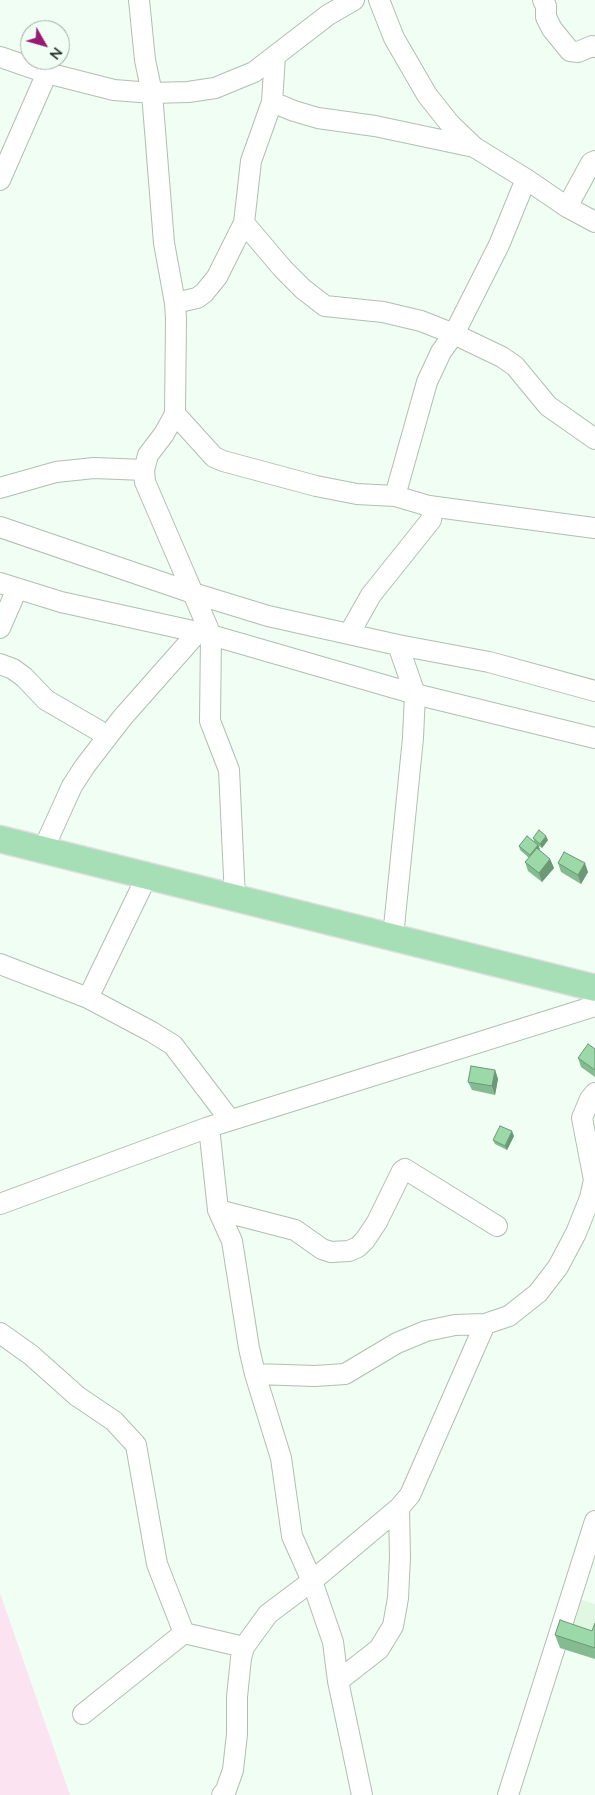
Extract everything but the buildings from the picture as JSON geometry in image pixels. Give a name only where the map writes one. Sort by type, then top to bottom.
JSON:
[{"type":"main road","points":[[0,839],[595,988]]},
{"type":"street","points":[[140,0],[144,60],[152,93],[164,243],[175,303],[175,414],[164,434],[148,455],[144,470],[145,482],[194,593],[205,634],[210,721],[229,770],[235,898]]},
{"type":"street","points":[[0,57],[47,73],[114,90],[152,93],[188,92],[215,88],[254,72],[328,15],[354,0]]},
{"type":"street","points":[[379,0],[394,38],[428,95],[450,124],[474,147],[526,179],[567,208],[595,222]]},
{"type":"street","points":[[544,0],[546,17],[552,29],[570,51],[578,52],[592,46],[595,47]]},
{"type":"street","points":[[175,303],[197,298],[204,293],[217,277],[244,223],[251,161],[272,102],[275,56]]},
{"type":"street","points":[[0,180],[47,73]]},
{"type":"street","points":[[272,102],[318,118],[375,126],[474,147]]},
{"type":"street","points":[[567,208],[591,163],[595,160]]},
{"type":"street","points":[[395,496],[427,382],[441,352],[454,334],[500,245],[526,179]]},
{"type":"street","points":[[244,223],[266,251],[290,276],[325,306],[383,312],[421,321],[454,334],[515,366],[548,406],[595,439]]},
{"type":"street","points":[[175,414],[214,457],[223,461],[316,486],[357,494],[395,496],[429,506],[595,528]]},
{"type":"street","points":[[0,488],[66,471],[94,468],[144,470]]},
{"type":"street","points":[[349,634],[371,595],[431,520],[432,513],[429,506]]},
{"type":"street","points":[[0,527],[268,616],[398,645],[489,662],[595,691]]},
{"type":"street","points":[[0,628],[9,586],[61,602],[205,634],[415,694],[595,738]]},
{"type":"street","points":[[43,850],[72,786],[85,766],[108,736],[205,634]]},
{"type":"street","points":[[393,937],[413,738],[415,694],[398,645]]},
{"type":"street","points":[[0,664],[13,669],[24,677],[46,700],[108,736]]},
{"type":"street","points":[[88,998],[147,876]]},
{"type":"street","points":[[0,964],[88,998],[173,1045],[230,1120]]},
{"type":"street","points":[[0,1204],[208,1127],[595,1006]]},
{"type":"street","points":[[255,1374],[315,1376],[345,1374],[397,1343],[426,1331],[456,1325],[485,1324],[509,1316],[538,1293],[558,1267],[576,1234],[590,1198],[594,1180],[582,1118],[590,1099],[595,1093]]},
{"type":"street","points":[[208,1127],[218,1210],[232,1241],[249,1348],[255,1374],[282,1458],[292,1536],[312,1581],[333,1642],[338,1681],[362,1795]]},
{"type":"street","points":[[218,1210],[295,1230],[322,1250],[339,1253],[358,1247],[365,1240],[377,1222],[402,1171],[405,1169],[497,1226]]},
{"type":"street","points":[[222,1795],[226,1790],[233,1770],[237,1697],[244,1647],[268,1614],[312,1581],[399,1508],[410,1494],[485,1324]]},
{"type":"street","points":[[0,1333],[31,1355],[78,1396],[114,1421],[136,1445],[157,1564],[184,1634]]},
{"type":"street","points":[[338,1681],[379,1649],[393,1626],[398,1598],[400,1557],[399,1508]]},
{"type":"street","points":[[508,1795],[591,1548],[595,1521]]},
{"type":"street","points":[[184,1634],[244,1647]]},
{"type":"street","points":[[83,1714],[184,1634]]},
{"type":"shaded area","points":[[0,1593],[70,1795],[0,1795]]},
{"type":"shaded area","points":[[571,1596],[595,1604],[595,1659],[555,1646]]}]
